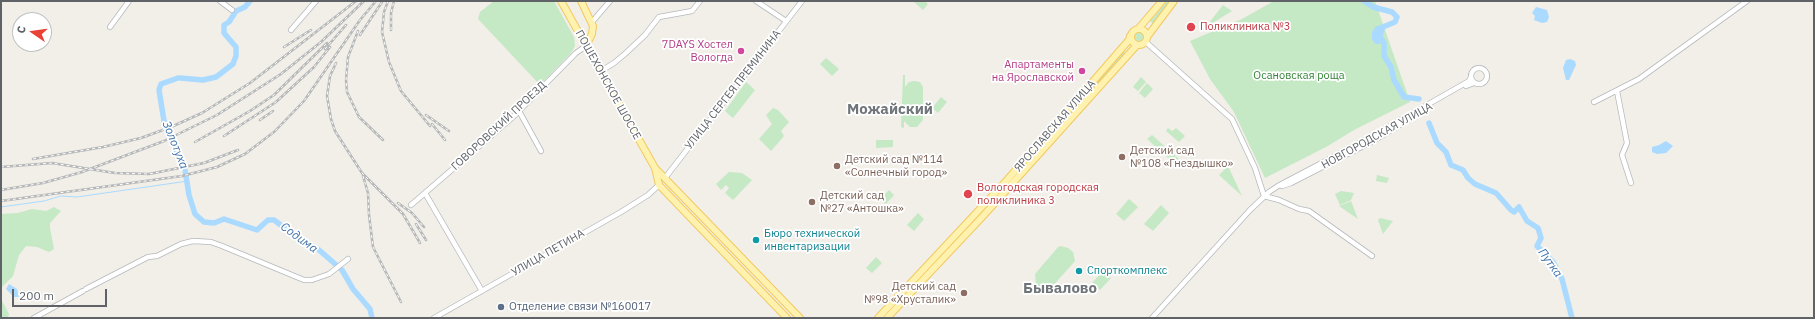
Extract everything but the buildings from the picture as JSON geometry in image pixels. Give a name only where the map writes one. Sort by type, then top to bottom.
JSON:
[{"type":"main road","name":"ПОШЕХОНСКОЕ ШОССЕ","points":[[561,1],[655,168],[800,318]]},
{"type":"main road","points":[[582,1],[592,22],[592,34],[586,46]]},
{"type":"main road","points":[[1162,1],[1139,28],[1132,31],[1130,36],[1132,41],[1137,45],[1145,43],[1147,37],[1174,1]]},
{"type":"main road","points":[[1139,28],[1145,32],[1147,37]]},
{"type":"main road","name":"ЯРОСЛАВСКАЯ УЛИЦА","points":[[887,318],[902,297],[1008,179],[1129,40],[1130,36]]},
{"type":"main road","name":"ЯРОСЛАВСКАЯ УЛИЦА","points":[[878,318],[902,297],[1046,147],[1137,45]]},
{"type":"main road","name":"ПОШЕХОНСКОЕ ШОССЕ","points":[[655,168],[658,185]]},
{"type":"main road","points":[[665,178],[658,185],[787,318]]},
{"type":"main road","points":[[706,235],[713,229]]},
{"type":"street","points":[[110,27],[129,1]]},
{"type":"street","points":[[220,1],[232,10]]},
{"type":"street","points":[[291,30],[316,1]]},
{"type":"street","points":[[592,22],[610,1]]},
{"type":"street","points":[[601,71],[626,53],[645,35],[660,16],[692,11],[700,1]]},
{"type":"street","points":[[756,1],[786,21]]},
{"type":"street","name":"УЛИЦА СЕРГЕЯ ПРЕМИНИНА","points":[[665,178],[802,1]]},
{"type":"street","points":[[1594,102],[1639,79],[1747,1]]},
{"type":"street","points":[[1148,44],[1232,119],[1255,168],[1264,196],[1279,200],[1299,209],[1309,210],[1372,256]]},
{"type":"street","name":"ГОВОРОВСКИЙ ПРОЕЗД","points":[[411,205],[519,112],[576,53],[586,46]]},
{"type":"street","points":[[1478,68],[1483,68],[1487,72],[1485,82],[1480,85],[1474,83],[1471,77],[1472,71],[1478,68]]},
{"type":"street","name":"НОВГОРОДСКАЯ УЛИЦА","points":[[1152,318],[1264,196],[1278,186],[1371,138],[1469,81],[1471,77]]},
{"type":"street","name":"НОВГОРОДСКАЯ УЛИЦА","points":[[1278,186],[1292,184],[1373,141],[1474,83]]},
{"type":"street","points":[[1618,91],[1628,143],[1622,155],[1631,183]]},
{"type":"street","points":[[519,112],[541,151]]},
{"type":"street","name":"УЛИЦА ПЕТИНА","points":[[434,318],[621,212],[648,195],[658,185]]},
{"type":"street","points":[[425,193],[482,291]]},
{"type":"street","points":[[34,318],[84,290],[148,258],[157,256],[181,244],[193,241],[211,242],[304,280],[321,278],[337,269],[348,259]]},
{"type":"green space","points":[[494,1],[554,1],[574,37],[575,46],[571,53],[540,85],[478,19],[480,12]]},
{"type":"green space","points":[[913,1],[925,1],[928,4],[923,10]]},
{"type":"green space","points":[[1167,1],[1172,1],[1153,24],[1150,21]]},
{"type":"green space","name":"Осановская роща","points":[[1274,1],[1375,1],[1410,102],[1265,178],[1234,112],[1210,79],[1190,41],[1242,19]]},
{"type":"green space","points":[[1223,5],[1232,11],[1211,24],[1209,23]]},
{"type":"green space","points":[[1137,31],[1141,31],[1145,37],[1141,43],[1137,43],[1133,39],[1133,35]]},
{"type":"green space","points":[[1123,51],[1127,54],[1030,162],[1028,161]]},
{"type":"green space","points":[[826,58],[839,69],[832,76],[820,64]]},
{"type":"green space","points":[[903,75],[905,75],[905,87],[909,82],[914,81],[920,82],[923,87],[923,120],[917,127],[910,127],[904,121],[904,128],[901,127]]},
{"type":"green space","points":[[1141,77],[1146,82],[1138,91],[1133,87]]},
{"type":"green space","points":[[746,82],[755,90],[733,118],[725,111]]},
{"type":"green space","points":[[1147,83],[1153,89],[1145,98],[1139,93]]},
{"type":"green space","points":[[941,97],[947,102],[938,113],[932,108]]},
{"type":"green space","points":[[773,108],[778,110],[789,122],[781,131],[784,136],[771,151],[759,139],[772,124],[766,115]]},
{"type":"green space","points":[[1168,128],[1172,131],[1176,128],[1185,136],[1179,142],[1166,131]]},
{"type":"green space","points":[[1152,135],[1179,159],[1175,164],[1147,139]]},
{"type":"green space","points":[[876,140],[893,140],[893,147],[876,148]]},
{"type":"green space","points":[[1228,166],[1242,196],[1219,175]]},
{"type":"green space","points":[[729,172],[742,173],[752,180],[733,200],[725,193],[729,188],[726,185],[721,190],[716,184]]},
{"type":"green space","points":[[1377,175],[1389,178],[1387,183],[1376,181]]},
{"type":"green space","points":[[889,190],[894,195],[886,204],[880,199]]},
{"type":"green space","points":[[1341,191],[1354,193],[1351,200],[1340,205],[1335,194]]},
{"type":"green space","points":[[1129,199],[1138,207],[1124,221],[1116,214]]},
{"type":"green space","points":[[1351,201],[1358,219],[1339,206]]},
{"type":"green space","points":[[1161,205],[1169,213],[1153,231],[1144,224]]},
{"type":"green space","points":[[54,207],[61,211],[50,223],[54,249],[49,252],[37,247],[26,246],[19,255],[13,276],[1,288],[1,214],[18,213],[32,209],[46,211]]},
{"type":"green space","points":[[918,213],[924,219],[914,231],[907,225]]},
{"type":"green space","points":[[977,217],[979,219],[927,273],[925,271]]},
{"type":"green space","points":[[1380,218],[1393,221],[1383,234],[1378,220]]},
{"type":"green space","points":[[1061,246],[1068,248],[1073,252],[1075,261],[1051,288],[1042,288],[1036,284],[1035,274],[1058,247]]},
{"type":"green space","points":[[876,257],[882,263],[872,273],[866,268]]},
{"type":"green space","points":[[1103,271],[1111,278],[1100,290],[1092,283]]},
{"type":"green space","points":[[1,299],[9,314],[8,317],[1,318]]},
{"type":"water","points":[[1536,7],[1547,10],[1549,17],[1547,22],[1542,23],[1534,20],[1535,16],[1532,13]]},
{"type":"water","points":[[1376,26],[1385,29],[1380,44],[1375,44],[1372,39],[1372,32]]},
{"type":"water","points":[[1570,59],[1575,61],[1576,65],[1569,80],[1566,80],[1563,68],[1566,60]]},
{"type":"water","points":[[1666,141],[1673,146],[1666,153],[1657,154],[1652,152],[1652,147]]},
{"type":"water","points":[[9,284],[17,289],[19,297],[14,297],[6,289]]},
{"type":"waterway","name":"Золотуха","points":[[180,78],[203,80],[216,77],[233,64],[236,56],[236,47],[224,33],[224,25],[229,22],[236,11],[245,7],[250,1]]},
{"type":"waterway","name":"Путка","points":[[1364,1],[1373,7],[1392,12],[1397,17],[1395,22],[1378,29],[1377,32],[1384,43],[1384,56],[1391,67],[1394,80],[1404,97],[1419,99]]},
{"type":"waterway","name":"Содима","points":[[178,78],[161,84],[159,90],[165,127],[185,170],[189,195],[195,214],[204,222],[214,223],[224,219],[257,230],[268,220],[274,220],[298,238],[319,250],[342,270],[353,289],[370,309],[372,318]]},
{"type":"waterway","name":"Путка","points":[[1429,123],[1437,143],[1446,152],[1451,165],[1463,170],[1468,178],[1475,184],[1496,193],[1514,212],[1519,207],[1527,221],[1538,228],[1541,238],[1537,246],[1553,262],[1562,279],[1572,318]]},
{"type":"waterway","points":[[1,207],[44,201],[61,196],[77,197],[188,181]]},
{"type":"railway","points":[[33,159],[103,147],[141,138],[202,113],[250,83],[356,1]]},
{"type":"railway","points":[[1,190],[43,183],[82,172],[164,141],[217,115],[281,74],[321,42],[364,1]]},
{"type":"railway","points":[[1,201],[182,176],[217,167],[245,154],[274,132],[304,101],[360,20],[376,1]]},
{"type":"railway","points":[[388,1],[384,12],[382,32],[389,62],[401,91],[430,126]]},
{"type":"railway","points":[[391,30],[391,13],[394,1]]},
{"type":"railway","points":[[360,35],[382,2]]},
{"type":"railway","points":[[325,49],[346,25]]},
{"type":"railway","points":[[284,47],[311,30]]},
{"type":"railway","points":[[358,31],[348,57],[346,80],[347,92],[359,117],[383,140]]},
{"type":"railway","points":[[195,142],[250,111],[274,95],[327,43]]},
{"type":"railway","points":[[224,136],[276,102],[314,67],[330,47]]},
{"type":"railway","points":[[336,63],[330,76],[327,96],[331,119],[335,131],[362,173],[403,214],[420,243]]},
{"type":"railway","points":[[260,120],[273,111]]},
{"type":"railway","points":[[426,115],[449,131]]},
{"type":"railway","points":[[432,124],[445,140]]},
{"type":"railway","points":[[1,167],[52,163],[115,173],[149,174],[204,163],[238,150]]},
{"type":"railway","points":[[363,176],[368,193],[373,247],[401,302]]},
{"type":"railway","points":[[398,203],[412,213],[424,227]]},
{"type":"railway","points":[[416,224],[426,240]]},
{"type":"place","name":"Поликлиника №3","points":[[1191,27]]},
{"type":"place","name":"7DAYS Хостел Вологда","points":[[741,51]]},
{"type":"place","name":"Апартаменты на Ярославской","points":[[1082,71]]},
{"type":"place","name":"Детский сад №108 «Гнездышко»","points":[[1122,157]]},
{"type":"place","name":"Детский сад №114 «Солнечный город»","points":[[837,166]]},
{"type":"place","name":"Вологодская городская поликлиника 3","points":[[968,194]]},
{"type":"place","name":"Детский сад №27 «Антошка»","points":[[812,202]]},
{"type":"place","name":"Бюро технической инвентаризации","points":[[756,240]]},
{"type":"place","name":"Спорткомплекс","points":[[1079,271]]},
{"type":"place","name":"Детский сад №98 «Хрусталик»","points":[[964,293]]},
{"type":"place","name":"Отделение связи №160017","points":[[501,307]]},
{"type":"district","name":"Можайский","points":[[890,110]]},
{"type":"district","name":"Бывалово","points":[[1060,289]]}]
